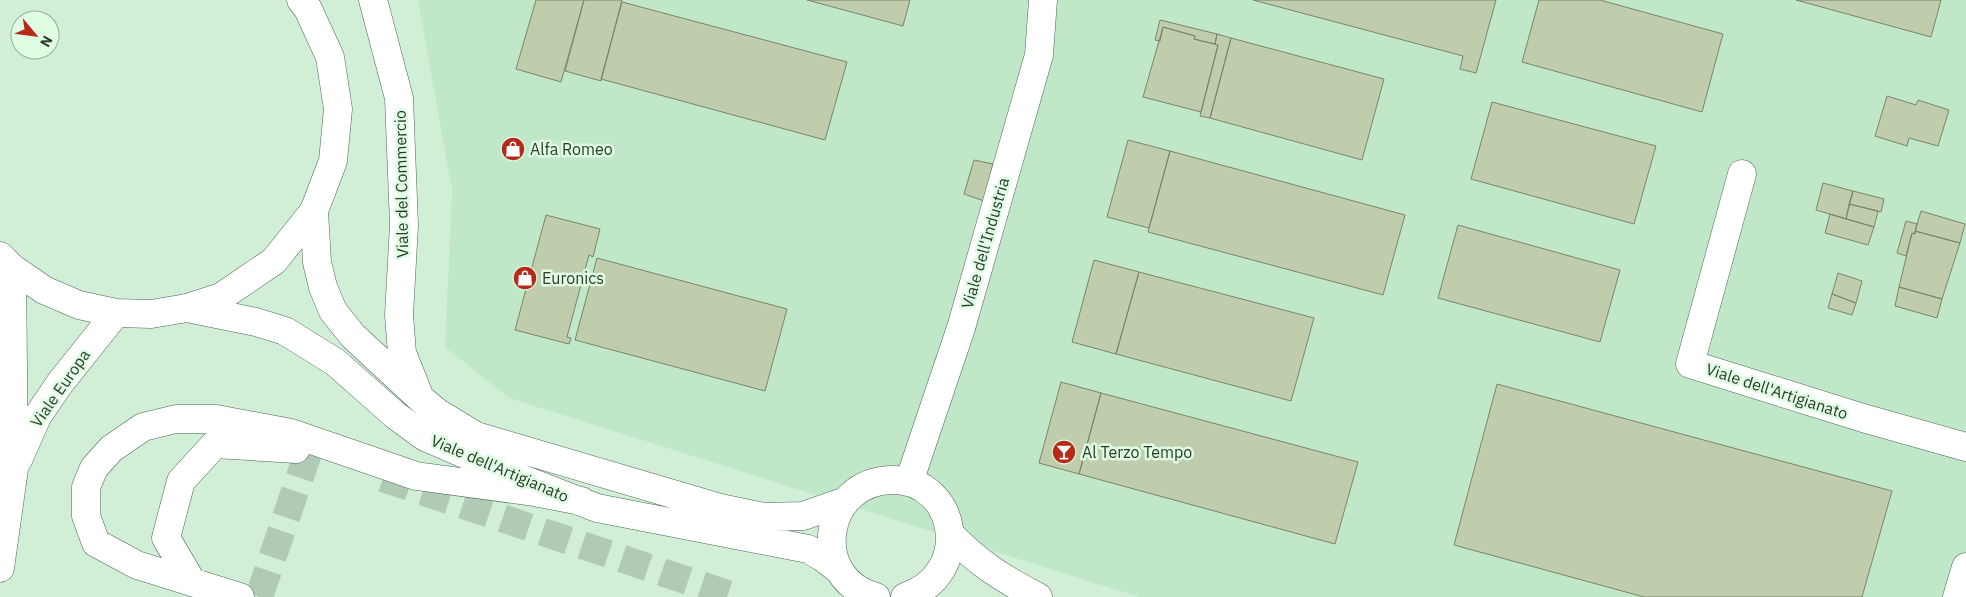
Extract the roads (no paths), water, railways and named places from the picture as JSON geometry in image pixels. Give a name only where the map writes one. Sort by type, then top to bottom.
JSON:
[{"type":"street","points":[[6,262],[44,290],[78,305],[116,313],[152,314],[187,308],[221,296],[274,261],[314,211],[333,162],[338,109],[330,56],[308,8],[301,0]]},
{"type":"street","name":"Viale del Commercio","points":[[373,0],[400,98],[404,226],[399,315],[402,353],[421,399]]},
{"type":"street","name":"Viale dell'Industria","points":[[910,482],[961,328],[1039,55],[1043,0]]},
{"type":"street","name":"Viale dell'Artigianato","points":[[1742,174],[1690,364],[1862,418],[1966,446]]},
{"type":"street","name":"Viale dell'Artigianato","points":[[314,211],[316,262],[323,287],[333,311],[353,336],[421,399],[438,413],[476,436],[720,508],[764,517],[803,516],[846,500]]},
{"type":"street","name":"Viale Europa","points":[[0,568],[14,468],[6,262]]},
{"type":"street","name":"Viale dell'Artigianato","points":[[187,308],[256,322],[285,331],[335,362],[394,415],[425,437],[520,478],[597,508],[808,550],[822,557],[839,570],[851,584],[866,594],[876,597]]},
{"type":"street","name":"Viale Europa","points":[[14,468],[36,417],[60,383],[116,313]]},
{"type":"street","points":[[240,597],[137,565],[96,543],[86,516],[86,487],[94,468],[111,449],[143,427],[176,419],[216,419],[291,433],[416,476],[534,492],[581,501]]},
{"type":"street","points":[[192,582],[166,538],[181,481],[215,444],[296,449]]},
{"type":"street","name":"Viale dell'Artigianato","points":[[839,570],[833,553],[831,535],[834,520],[841,506],[864,486],[879,481],[910,482],[925,490],[938,502],[946,517],[950,534],[949,552],[943,569],[918,596]]},
{"type":"street","name":"Viale dell'Artigianato","points":[[950,534],[968,553],[1006,581],[1038,597]]},
{"type":"street","points":[[1957,597],[1966,567]]},
{"type":"tunnel","points":[[259,597],[308,453],[296,449]]},
{"type":"tunnel","points":[[383,478],[736,597]]},
{"type":"place","name":"Alfa Romeo","points":[[513,149]]},
{"type":"place","name":"Euronics","points":[[525,278]]},
{"type":"place","name":"Al Terzo Tempo","points":[[1064,452]]}]
